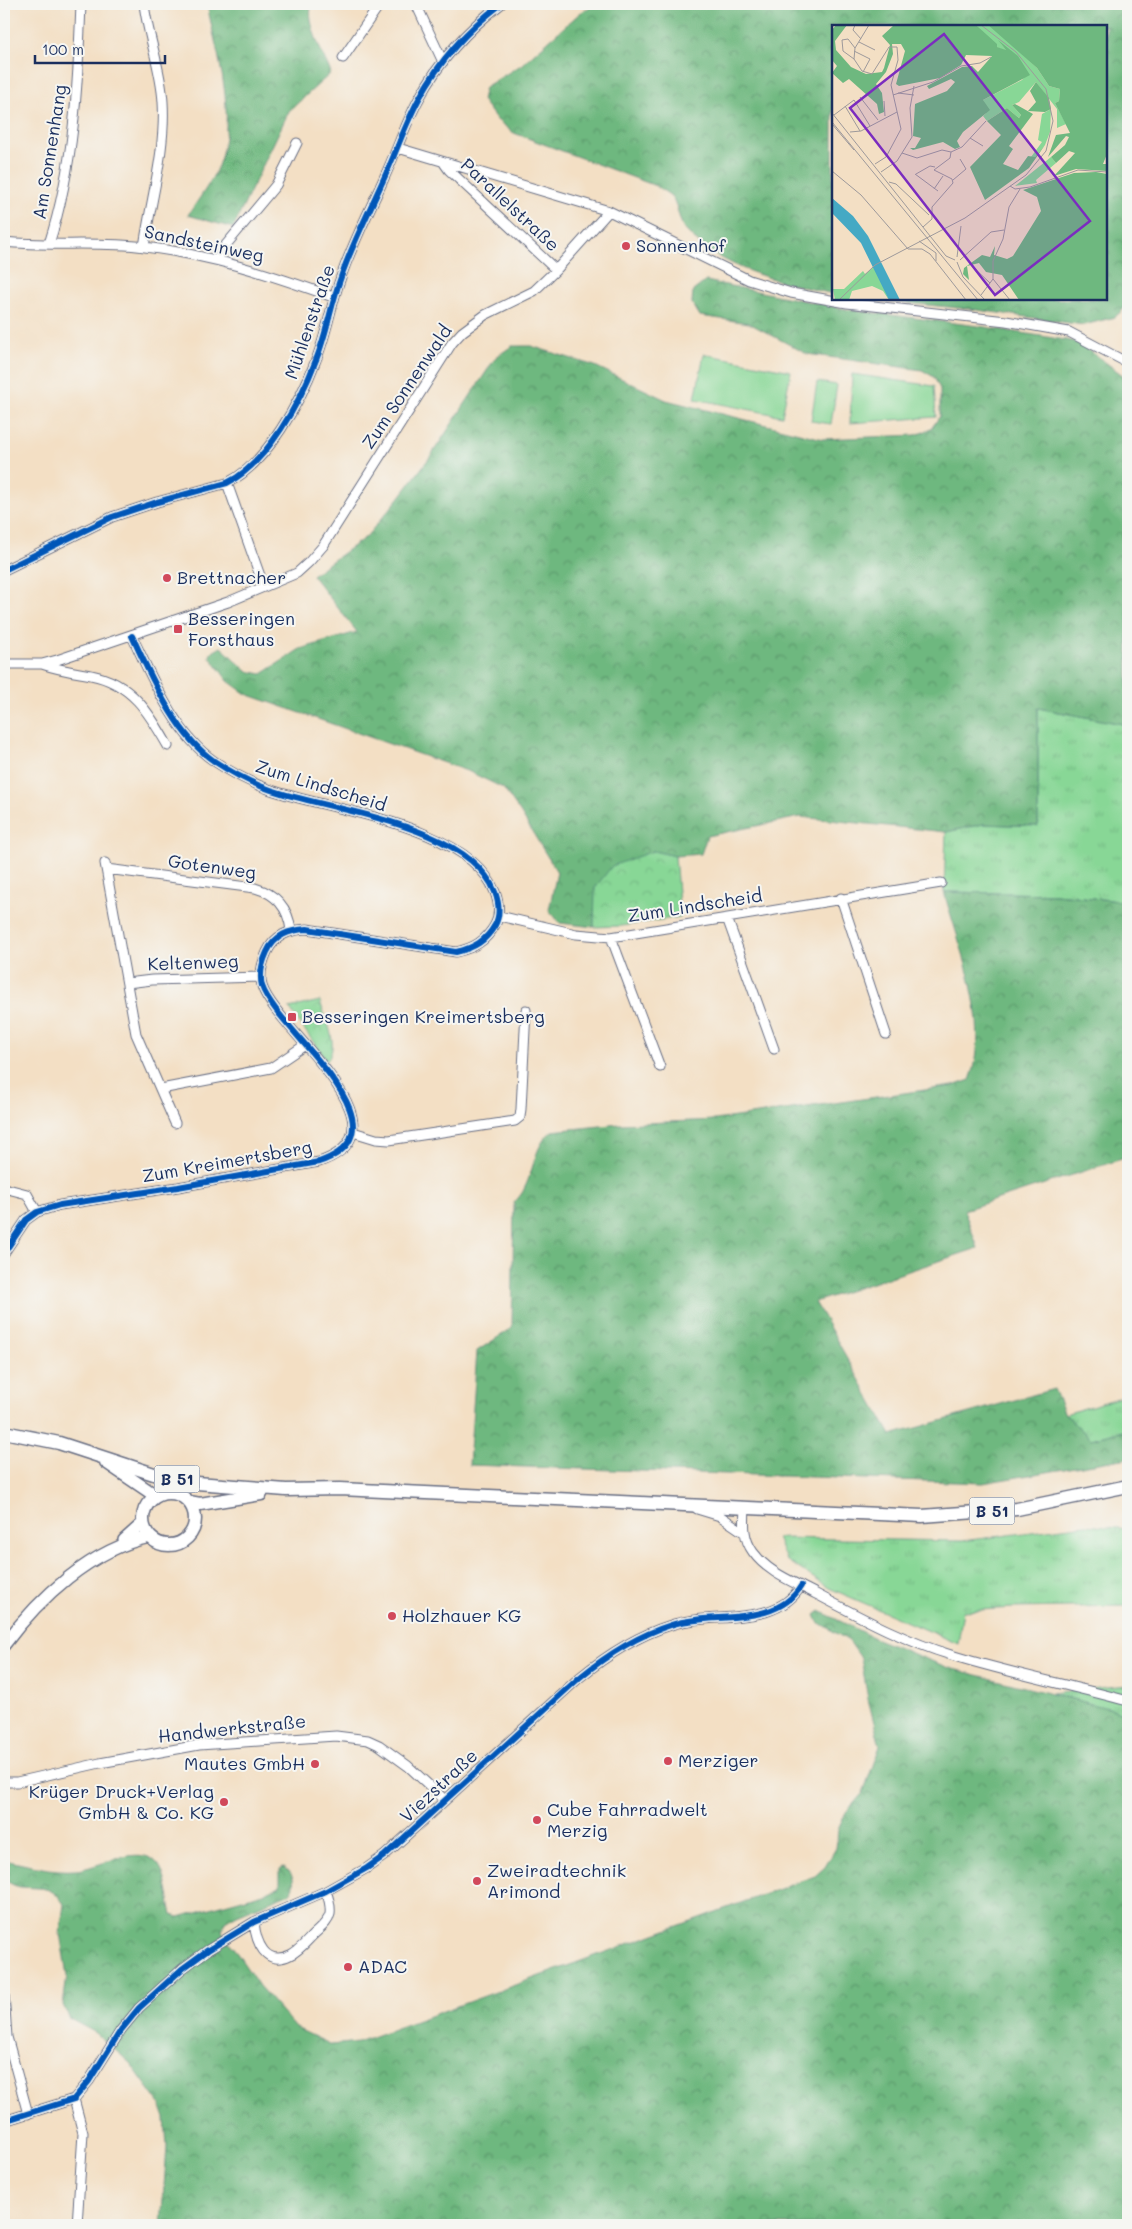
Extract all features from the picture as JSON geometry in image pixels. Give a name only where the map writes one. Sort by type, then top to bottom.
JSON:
[{"type":"main road","name":"B 51","points":[[4,1432],[72,1446],[174,1479],[218,1486],[286,1490],[340,1489],[922,1516],[1017,1509],[1128,1486]]},
{"type":"main road","name":"B 51","points":[[72,1446],[103,1460],[125,1475],[152,1499]]},
{"type":"main road","name":"B 51","points":[[189,1502],[200,1504],[286,1490]]},
{"type":"main road","points":[[172,1493],[184,1497],[189,1502],[194,1510],[196,1520],[190,1535],[176,1544],[160,1543],[150,1537],[143,1523],[144,1511],[152,1499],[172,1493]]},
{"type":"main road","name":"B 51","points":[[196,1520],[200,1514],[242,1497]]},
{"type":"main road","points":[[4,1645],[42,1602],[60,1586],[88,1564],[119,1545],[143,1523]]},
{"type":"main road","points":[[119,1545],[150,1537]]},
{"type":"street","name":"Am Sonnenhang","points":[[49,244],[57,219],[71,144],[77,95],[81,4]]},
{"type":"street","points":[[144,4],[161,80],[164,119],[160,159],[144,247]]},
{"type":"street","points":[[343,58],[380,4]]},
{"type":"street","points":[[416,4],[443,62]]},
{"type":"street","name":"Mühlenstraße","points":[[4,570],[112,517],[157,502],[227,483],[255,464],[287,419],[316,360],[333,298],[351,251],[420,98],[443,62],[475,25],[501,4]]},
{"type":"street","points":[[217,260],[225,246],[276,185],[297,143]]},
{"type":"street","points":[[398,148],[609,211],[749,280],[770,287],[832,300]]},
{"type":"street","name":"Parallelstraße","points":[[444,163],[449,170],[556,270]]},
{"type":"street","name":"Zum Sonnenwald","points":[[4,664],[42,664],[86,652],[228,602],[296,573],[317,555],[434,369],[462,332],[485,314],[534,291],[556,270],[609,211]]},
{"type":"street","name":"Sandsteinweg","points":[[4,242],[144,247],[217,260],[274,276],[333,298]]},
{"type":"street","points":[[833,300],[1006,321],[1069,332],[1128,363]]},
{"type":"street","points":[[227,483],[264,587]]},
{"type":"street","name":"Zum Lindscheid","points":[[132,636],[185,734],[212,760],[247,780],[272,790],[397,825],[450,845],[482,871],[492,884],[499,916],[576,934],[611,937],[941,883]]},
{"type":"street","name":"Zum Sonnenwald","points":[[42,664],[57,670],[106,678],[122,686],[134,695],[148,711],[168,746]]},
{"type":"street","name":"Gotenweg","points":[[117,937],[105,866],[255,888],[268,892],[286,910],[291,930]]},
{"type":"street","points":[[841,898],[886,1034]]},
{"type":"street","points":[[499,916],[480,944],[456,952],[327,931],[291,930],[280,935],[268,949],[262,963],[262,986],[269,998],[348,1101],[353,1114],[353,1132],[376,1139],[389,1140],[515,1121],[520,1117],[526,1010]]},
{"type":"street","points":[[727,918],[774,1049]]},
{"type":"street","name":"Keltenweg","points":[[117,937],[136,1034],[175,1123]]},
{"type":"street","points":[[611,937],[660,1067]]},
{"type":"street","name":"Keltenweg","points":[[127,983],[152,980],[261,976]]},
{"type":"street","points":[[161,1089],[271,1068],[305,1044]]},
{"type":"street","name":"Zum Kreimertsberg","points":[[4,1253],[18,1228],[37,1212],[89,1199],[178,1187],[319,1162],[338,1154],[353,1132]]},
{"type":"street","points":[[4,1188],[27,1194],[37,1212]]},
{"type":"street","points":[[674,1505],[720,1516],[744,1533]]},
{"type":"street","points":[[745,1508],[744,1533],[747,1543],[761,1561],[782,1576],[888,1631],[950,1655],[1128,1701]]},
{"type":"street","name":"Viezstraße","points":[[74,2099],[89,2081],[138,2008],[167,1981],[208,1950],[254,1922],[326,1891],[368,1868],[384,1856],[579,1678],[613,1652],[636,1639],[673,1624],[693,1619],[714,1617],[738,1618],[763,1613],[788,1600],[801,1586]]},
{"type":"street","name":"Handwerkstraße","points":[[4,1782],[17,1782],[100,1763],[199,1746],[336,1736],[368,1740],[379,1745],[408,1766],[445,1800]]},
{"type":"street","points":[[254,1922],[256,1938],[260,1948],[266,1954],[274,1958],[292,1954],[327,1921],[330,1902],[326,1891]]},
{"type":"street","points":[[4,1993],[7,2037],[28,2114]]},
{"type":"street","points":[[4,2121],[74,2099],[82,2133],[77,2225]]},
{"type":"green space","points":[[207,4],[312,4],[311,20],[313,29],[331,73],[289,111],[233,228],[188,215],[218,166],[224,146],[226,126],[224,85]]},
{"type":"green space","points":[[595,4],[1128,4],[1128,305],[1115,317],[1084,325],[970,309],[873,300],[1107,300],[1107,25],[832,25],[832,294],[794,285],[736,266],[702,245],[687,232],[672,197],[656,186],[514,133],[497,120],[482,100],[485,87],[521,65],[580,13]]},
{"type":"green space","points":[[706,281],[851,310],[978,326],[1078,342],[1128,379],[1128,725],[1038,708],[1038,826],[983,824],[946,832],[800,817],[707,836],[701,854],[675,856],[653,851],[595,888],[594,927],[560,923],[549,910],[557,872],[503,788],[470,772],[246,694],[228,681],[210,657],[211,653],[221,647],[247,671],[262,674],[300,649],[357,632],[312,575],[366,537],[430,457],[496,357],[512,346],[531,346],[595,366],[666,400],[823,439],[916,435],[931,429],[940,416],[940,389],[934,377],[922,370],[807,354],[749,323],[700,316],[692,303],[693,291]]},
{"type":"green space","points":[[704,354],[791,371],[782,416],[695,399]]},
{"type":"green space","points":[[852,374],[934,386],[936,417],[850,423]]},
{"type":"green space","points":[[817,382],[837,385],[831,424],[811,421]]},
{"type":"green space","points":[[1038,708],[1128,725],[1128,902],[1056,894],[944,892],[946,832],[983,824],[1038,826]]},
{"type":"green space","points":[[653,851],[675,856],[680,917],[622,926],[594,927],[595,888],[612,866]]},
{"type":"green space","points":[[944,892],[1056,894],[1128,902],[1128,1157],[964,1210],[978,1248],[815,1302],[891,1435],[1054,1389],[1065,1414],[1091,1439],[1128,1430],[1128,1458],[983,1483],[469,1465],[477,1351],[512,1328],[514,1203],[524,1189],[538,1150],[546,1137],[552,1131],[620,1124],[715,1120],[953,1086],[970,1080],[976,1059],[978,1035],[976,1011],[965,961]]},
{"type":"green space","points":[[320,1001],[332,1039],[331,1054],[327,1061],[289,1008]]},
{"type":"green space","points":[[1128,1395],[1128,1430],[1091,1439],[1065,1414]]},
{"type":"green space","points":[[1086,1525],[1128,1529],[1128,1606],[963,1611],[958,1644],[829,1588],[786,1560],[777,1538],[962,1541]]},
{"type":"green space","points":[[820,1611],[874,1638],[949,1668],[1112,1709],[1128,1715],[1128,2225],[161,2225],[167,2147],[165,2118],[160,2104],[130,2063],[96,2033],[70,2019],[63,2005],[67,1976],[60,1933],[64,1904],[55,1894],[46,1889],[18,1886],[4,1880],[4,1860],[40,1868],[76,1870],[118,1858],[140,1855],[149,1857],[157,1863],[163,1873],[172,1915],[179,1917],[267,1892],[280,1886],[280,1869],[284,1867],[293,1878],[290,1893],[237,1915],[225,1922],[222,1931],[259,1986],[296,2028],[332,2045],[358,2042],[815,1876],[825,1867],[836,1848],[838,1830],[846,1812],[863,1793],[880,1746],[868,1699],[861,1658],[849,1641],[818,1622],[815,1615]]},
{"type":"green space","points":[[1127,1685],[1128,1715],[1052,1693]]},
{"type":"cycle path","points":[[4,570],[112,517],[157,502],[227,483],[242,474],[256,461],[281,429],[310,376],[320,350],[346,264],[420,97],[436,70],[456,46],[477,24],[501,4]]},
{"type":"cycle path","points":[[4,1253],[26,1220],[37,1212],[60,1205],[178,1187],[319,1162],[345,1147],[353,1127],[347,1103],[332,1078],[272,1005],[262,986],[261,973],[270,946],[283,934],[307,929],[456,952],[474,946],[483,940],[495,925],[499,913],[495,892],[480,869],[458,851],[429,836],[396,824],[271,790],[228,770],[214,761],[200,750],[176,721],[156,687],[132,636]]},
{"type":"cycle path","points":[[4,2121],[74,2099],[89,2081],[121,2030],[139,2008],[182,1969],[208,1950],[254,1922],[326,1891],[384,1856],[579,1678],[611,1654],[658,1629],[671,1625],[687,1621],[759,1614],[775,1608],[790,1599],[801,1586]]},
{"type":"place","name":"Sonnenhof","points":[[626,246]]},
{"type":"place","name":"Brettnacher","points":[[167,578]]},
{"type":"place","name":"Besseringen Forsthaus","points":[[178,629]]},
{"type":"place","name":"Besseringen Kreimertsberg","points":[[292,1017]]},
{"type":"place","name":"Holzhauer KG","points":[[392,1616]]},
{"type":"place","name":"Merziger","points":[[668,1761]]},
{"type":"place","name":"Mautes GmbH","points":[[315,1764]]},
{"type":"place","name":"Krüger Druck+Verlag GmbH & Co. KG","points":[[224,1802]]},
{"type":"place","name":"Cube Fahrradwelt Merzig","points":[[537,1820]]},
{"type":"place","name":"Zweiradtechnik Arimond","points":[[477,1881]]},
{"type":"place","name":"ADAC","points":[[348,1967]]}]
